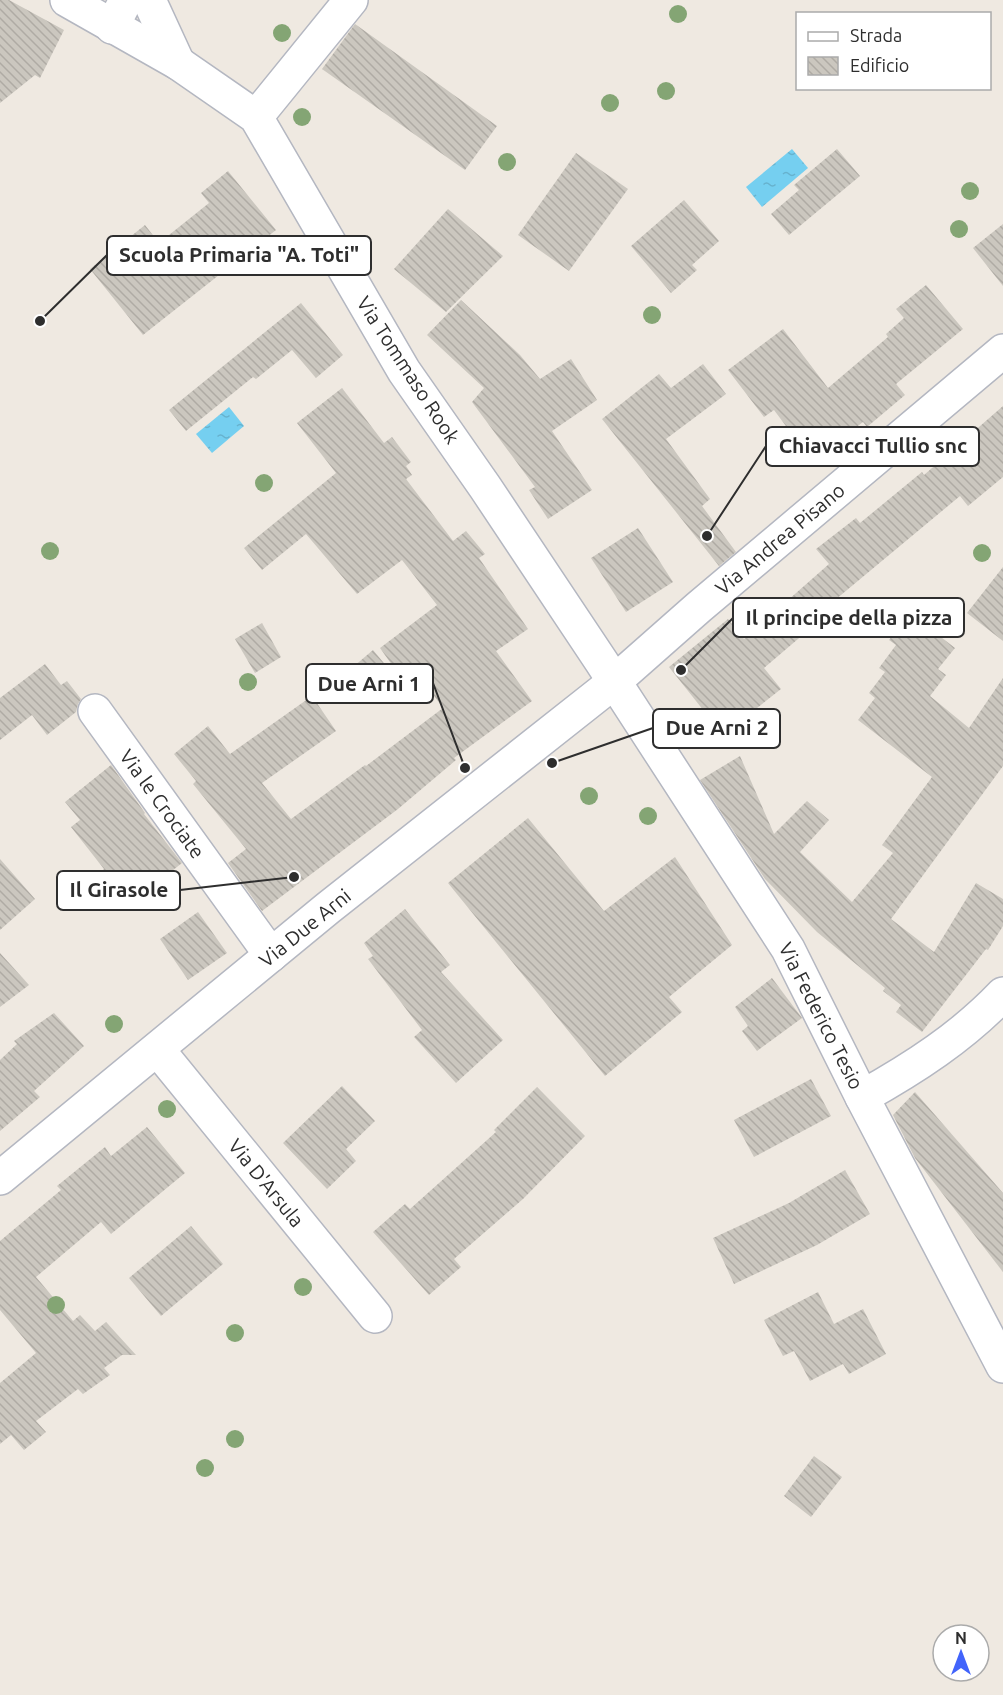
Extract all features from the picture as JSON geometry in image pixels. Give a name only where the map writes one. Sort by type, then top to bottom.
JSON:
[{"type":"street","name":"Via Tommaso Rook","points":[[67,0],[119,13],[178,63],[256,117],[404,371],[485,487],[614,682]]},
{"type":"street","points":[[149,0],[178,63]]},
{"type":"street","points":[[256,117],[351,0]]},
{"type":"street","name":"Via Andrea Pisano","points":[[614,682],[699,607],[1003,351]]},
{"type":"street","name":"Via Due Arni","points":[[0,1178],[337,901],[614,682]]},
{"type":"street","name":"Via Federico Tesio","points":[[614,682],[788,949],[862,1098],[1003,1366]]},
{"type":"street","name":"Via le Crociate","points":[[95,711],[271,955]]},
{"type":"street","points":[[862,1098],[938,1051],[982,1016],[1003,994]]},
{"type":"street","name":"Via D'Arsula","points":[[158,1050],[375,1316]]},
{"type":"water","points":[[792,149],[808,168],[762,207],[746,187]]},
{"type":"water","points":[[229,407],[244,426],[212,453],[196,434]]},
{"type":"building","points":[[0,0],[9,0],[64,30],[40,78],[35,75],[0,103]]},
{"type":"building","points":[[355,24],[497,126],[465,170],[322,69]]},
{"type":"building","points":[[837,149],[860,176],[789,235],[771,214],[799,190],[794,185]]},
{"type":"building","points":[[576,153],[628,189],[569,271],[518,235]]},
{"type":"building","points":[[228,171],[276,230],[143,335],[90,269],[145,225],[159,243],[209,203],[201,193]]},
{"type":"building","points":[[684,200],[719,241],[692,265],[697,270],[671,293],[631,246]]},
{"type":"building","points":[[448,209],[503,256],[446,312],[394,269]]},
{"type":"building","points":[[1003,224],[1003,286],[973,248]]},
{"type":"building","points":[[926,285],[963,329],[896,384],[905,395],[867,427],[863,422],[812,461],[774,410],[764,417],[728,370],[783,329],[828,388],[888,337],[886,334],[904,318],[896,309]]},
{"type":"building","points":[[461,300],[520,355],[540,379],[571,359],[597,400],[552,431],[592,490],[548,519],[529,490],[535,487],[472,402],[484,388],[427,335]]},
{"type":"building","points":[[301,303],[343,355],[316,378],[292,350],[256,379],[253,377],[186,431],[169,410]]},
{"type":"building","points":[[703,364],[726,394],[666,439],[710,499],[702,506],[736,552],[719,566],[602,419],[659,374],[671,388]]},
{"type":"building","points":[[342,388],[384,443],[392,437],[411,462],[406,466],[412,475],[406,479],[453,541],[466,531],[485,554],[479,558],[528,629],[496,651],[532,701],[454,758],[456,760],[398,809],[262,911],[228,863],[246,849],[193,784],[196,781],[174,754],[208,726],[230,754],[312,696],[336,731],[262,783],[291,819],[443,708],[417,673],[404,682],[380,648],[437,605],[402,560],[357,594],[306,534],[262,570],[244,548],[336,473],[297,423]]},
{"type":"building","points":[[1003,406],[1003,477],[968,506],[960,496],[835,600],[839,604],[764,668],[781,689],[723,735],[669,667],[728,619],[744,639],[829,564],[816,549],[856,518],[860,523],[922,472],[924,475]]},
{"type":"building","points":[[638,528],[673,582],[626,612],[591,558]]},
{"type":"building","points":[[1003,567],[1003,641],[967,613]]},
{"type":"building","points":[[910,613],[955,648],[938,669],[946,675],[930,696],[969,728],[1003,678],[1003,766],[891,919],[934,952],[976,883],[1003,899],[1003,926],[988,950],[986,949],[922,1032],[896,1012],[901,1005],[883,991],[885,988],[817,932],[765,879],[700,780],[740,756],[774,834],[807,801],[829,820],[800,852],[852,902],[893,853],[882,845],[932,777],[858,720],[875,698],[869,693],[885,672],[879,668],[896,645],[889,640]]},
{"type":"building","points":[[262,623],[281,657],[255,673],[235,639]]},
{"type":"building","points":[[373,650],[388,668],[367,685],[353,667]]},
{"type":"building","points":[[45,664],[61,685],[67,681],[81,699],[76,712],[47,735],[32,715],[0,740],[0,698]]},
{"type":"building","points":[[111,765],[144,814],[182,863],[129,905],[71,827],[80,820],[65,802]]},
{"type":"building","points":[[528,818],[604,911],[675,857],[732,945],[669,997],[682,1012],[605,1076],[448,883]]},
{"type":"building","points":[[0,859],[35,899],[0,930]]},
{"type":"building","points":[[405,909],[450,965],[441,972],[503,1040],[456,1083],[414,1037],[422,1030],[368,959],[373,956],[364,943]]},
{"type":"building","points":[[198,912],[227,953],[188,980],[160,939]]},
{"type":"building","points":[[0,953],[29,985],[0,1007]]},
{"type":"building","points":[[772,978],[802,1018],[757,1051],[742,1031],[748,1026],[735,1007]]},
{"type":"building","points":[[54,1013],[84,1046],[34,1091],[40,1097],[0,1131],[0,1060],[17,1044],[14,1041]]},
{"type":"building","points":[[811,1079],[831,1116],[754,1157],[734,1120]]},
{"type":"building","points":[[342,1086],[375,1121],[346,1149],[356,1161],[327,1189],[283,1143]]},
{"type":"building","points":[[537,1087],[585,1136],[523,1199],[454,1259],[461,1267],[429,1295],[373,1232],[405,1204],[410,1209],[496,1132],[494,1130]]},
{"type":"building","points":[[915,1092],[1003,1193],[1003,1272],[915,1158],[893,1115]]},
{"type":"building","points":[[147,1127],[185,1173],[111,1234],[101,1222],[36,1277],[73,1321],[80,1315],[95,1331],[106,1322],[136,1355],[122,1355],[104,1368],[110,1375],[83,1394],[78,1389],[36,1421],[46,1432],[24,1450],[11,1435],[0,1444],[0,1383],[36,1353],[0,1310],[0,1241],[61,1190],[57,1186],[105,1147],[111,1156]]},
{"type":"building","points":[[845,1170],[870,1214],[817,1245],[734,1284],[713,1238],[789,1203]]},
{"type":"building","points":[[191,1226],[223,1264],[161,1316],[129,1278]]},
{"type":"building","points":[[818,1292],[834,1324],[863,1309],[886,1354],[849,1374],[843,1364],[810,1381],[794,1351],[783,1356],[764,1320]]},
{"type":"building","points":[[814,1456],[842,1477],[811,1517],[784,1496]]},
{"type":"place","name":"Scuola Primaria \"A. Toti\"","points":[[40,321]]},
{"type":"place","name":"Chiavacci Tullio snc","points":[[707,536]]},
{"type":"place","name":"Il principe della pizza","points":[[681,670]]},
{"type":"place","name":"Due Arni 2","points":[[552,763]]},
{"type":"place","name":"Due Arni 1","points":[[465,768]]},
{"type":"place","name":"Il Girasole","points":[[294,877]]}]
